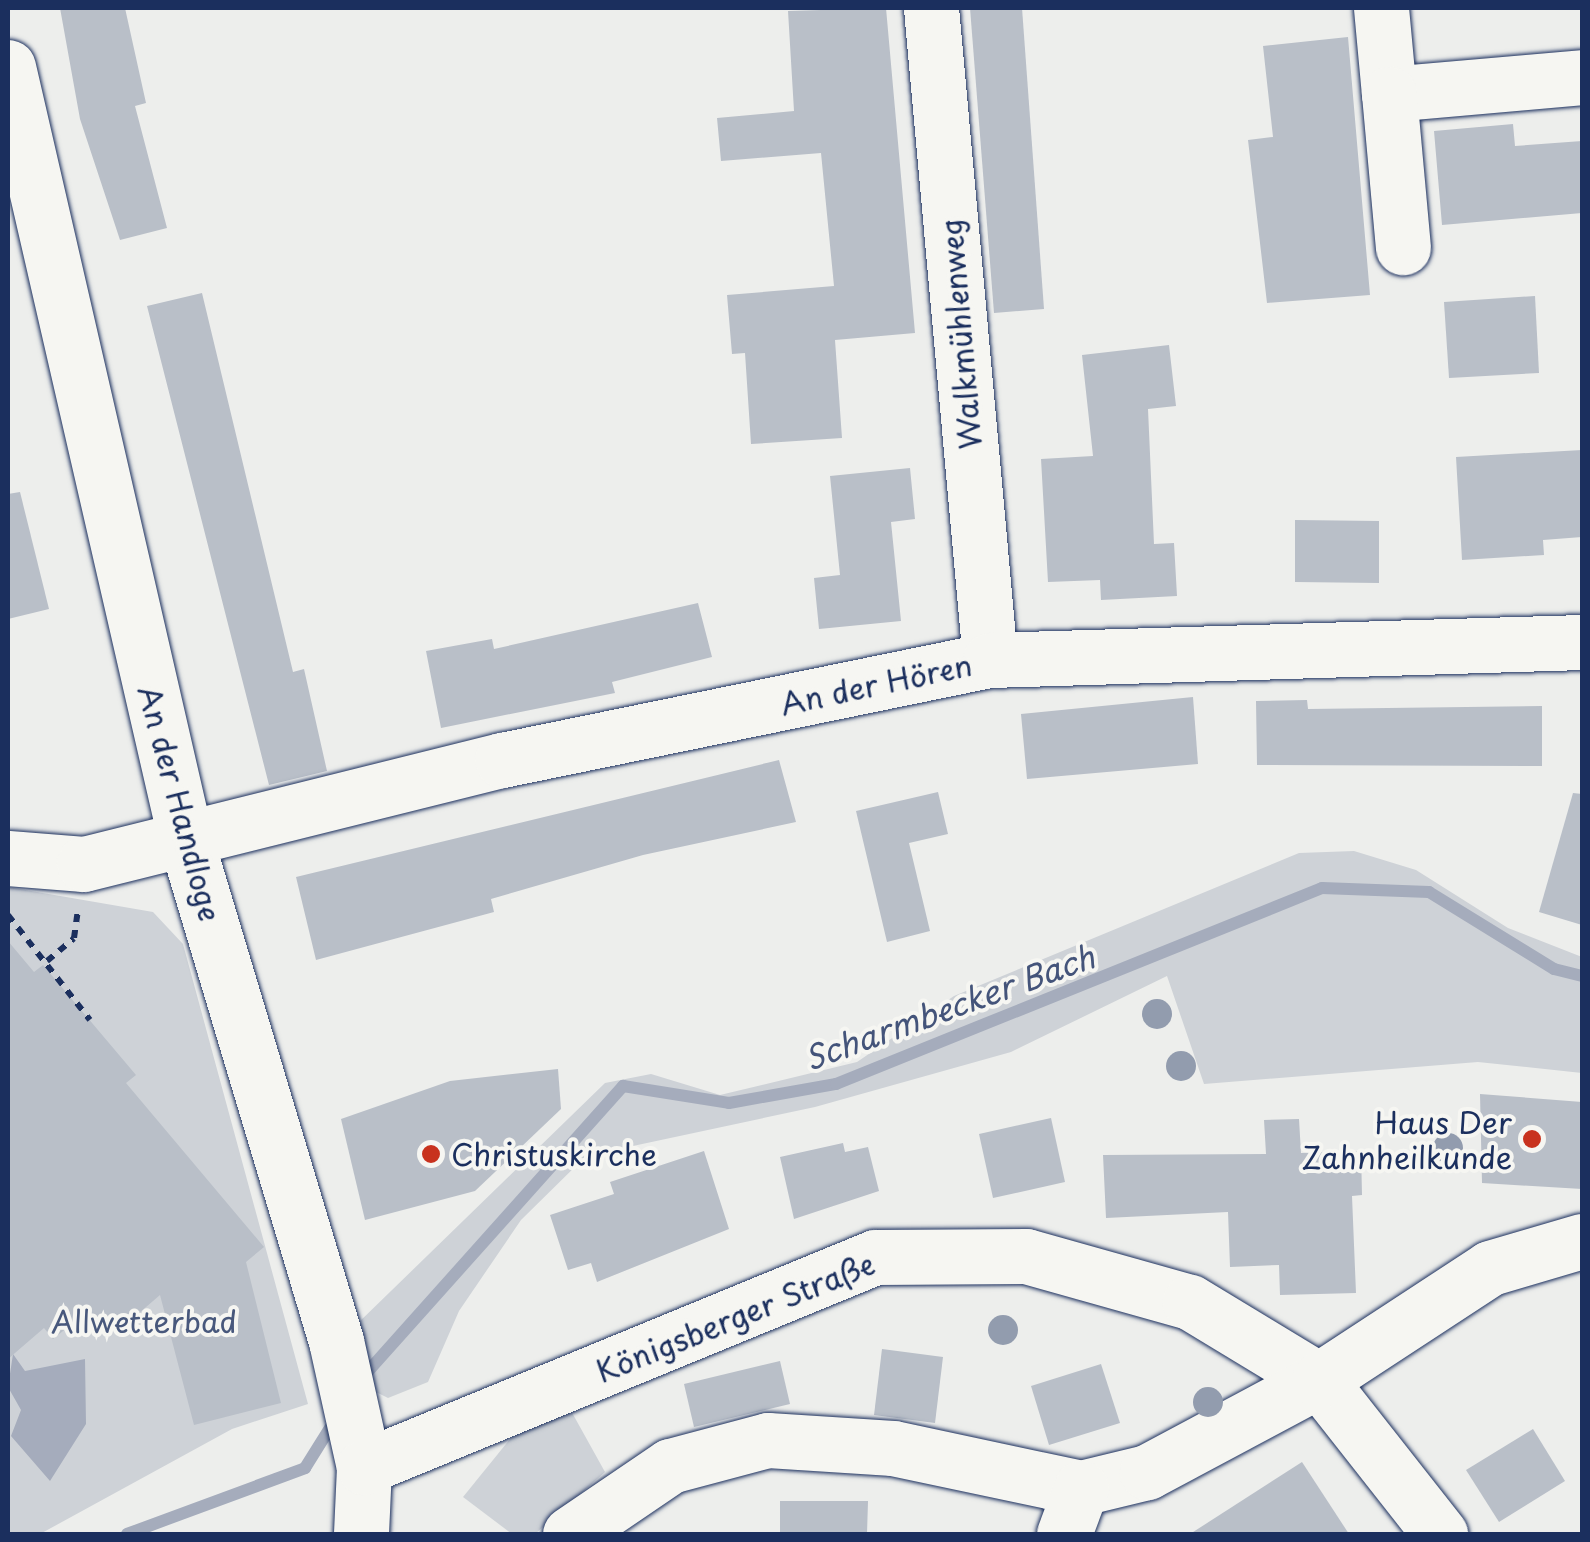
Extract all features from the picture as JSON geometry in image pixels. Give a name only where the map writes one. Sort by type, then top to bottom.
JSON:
[{"type":"street","name":"Walkmühlenweg","points":[[930,8],[990,660]]},
{"type":"street","points":[[1382,8],[1403,247]]},
{"type":"street","name":"An der Handloge","points":[[8,67],[184,837],[336,1342],[361,1452],[361,1534]]},
{"type":"street","points":[[1389,94],[1582,77]]},
{"type":"street","name":"An der Hören","points":[[8,858],[84,864],[184,837],[990,660],[1582,642]]},
{"type":"street","points":[[570,1534],[670,1466],[768,1440],[893,1448],[1072,1511],[1318,1380],[1490,1268],[1582,1240]]},
{"type":"street","name":"Königsberger Straße","points":[[361,1452],[875,1257],[1026,1256],[1190,1302],[1318,1380],[1440,1534]]},
{"type":"path","points":[[8,914],[90,1020]]},
{"type":"path","points":[[47,960],[74,938]]},
{"type":"green space","points":[[1354,851],[1416,870],[1508,928],[1582,957],[1582,1073],[1478,1062],[1204,1084],[1167,976],[1011,1052],[815,1107],[586,1156],[521,1220],[459,1311],[428,1382],[388,1398],[370,1389],[356,1325],[605,1083],[651,1074],[720,1095],[857,1062],[954,996],[1299,853]]},
{"type":"green space","name":"Allwetterbad","points":[[8,887],[153,912],[183,944],[308,1404],[232,1429],[40,1534],[8,1534]]},
{"type":"green space","points":[[565,1400],[605,1472],[535,1534],[512,1534],[463,1497],[510,1439]]},
{"type":"water","points":[[13,1354],[25,1371],[85,1359],[86,1424],[50,1481],[11,1436],[21,1410],[8,1387]]},
{"type":"building","points":[[60,8],[125,8],[146,103],[135,106],[167,228],[120,240],[80,119]]},
{"type":"building","points":[[886,8],[915,333],[835,340],[842,438],[751,444],[745,353],[732,354],[727,295],[834,286],[821,153],[721,161],[717,118],[794,111],[788,11]]},
{"type":"building","points":[[970,8],[1022,8],[1044,309],[994,313]]},
{"type":"building","points":[[1348,37],[1370,295],[1267,303],[1248,140],[1273,137],[1263,46]]},
{"type":"building","points":[[1513,124],[1515,146],[1582,141],[1582,213],[1442,225],[1434,131]]},
{"type":"building","points":[[202,293],[293,672],[304,669],[327,771],[269,785],[147,306]]},
{"type":"building","points":[[1535,296],[1539,373],[1449,378],[1444,302]]},
{"type":"building","points":[[1169,345],[1176,406],[1148,409],[1154,544],[1174,543],[1177,596],[1101,600],[1100,580],[1048,582],[1041,459],[1093,456],[1082,355]]},
{"type":"building","points":[[1582,450],[1582,537],[1543,540],[1544,555],[1462,560],[1456,457]]},
{"type":"building","points":[[910,468],[915,519],[891,522],[901,621],[819,629],[814,578],[840,575],[830,476]]},
{"type":"building","points":[[20,492],[49,609],[8,619],[8,494]]},
{"type":"building","points":[[1295,520],[1379,521],[1379,583],[1295,582]]},
{"type":"building","points":[[698,603],[712,657],[612,682],[615,693],[441,728],[426,651],[492,639],[494,649]]},
{"type":"building","points":[[1193,697],[1198,764],[1027,779],[1021,714]]},
{"type":"building","points":[[1307,700],[1308,709],[1542,706],[1542,766],[1257,765],[1256,701]]},
{"type":"building","points":[[779,760],[796,822],[643,855],[491,899],[494,912],[316,960],[296,877]]},
{"type":"building","points":[[938,792],[948,834],[909,843],[930,931],[887,942],[856,811]]},
{"type":"building","points":[[1573,793],[1582,794],[1582,925],[1539,912]]},
{"type":"building","points":[[8,941],[34,972],[43,965],[136,1075],[126,1083],[264,1247],[246,1262],[281,1403],[194,1425],[160,1295],[124,1326],[114,1314],[90,1334],[78,1319],[53,1339],[44,1328],[8,1359]]},
{"type":"building","name":"Christuskirche","points":[[558,1069],[561,1109],[475,1191],[365,1220],[341,1119],[450,1081]]},
{"type":"building","name":"Haus Der Zahnheilkunde","points":[[1480,1094],[1582,1102],[1582,1189],[1482,1183]]},
{"type":"building","points":[[1051,1118],[1065,1182],[993,1198],[979,1134]]},
{"type":"building","points":[[1299,1119],[1301,1153],[1361,1151],[1362,1195],[1352,1196],[1356,1293],[1280,1295],[1279,1265],[1230,1267],[1228,1212],[1106,1218],[1103,1155],[1266,1154],[1264,1120]]},
{"type":"building","points":[[843,1143],[845,1152],[868,1147],[879,1191],[794,1219],[780,1157]]},
{"type":"building","points":[[704,1151],[729,1229],[597,1282],[591,1263],[568,1270],[550,1215],[614,1194],[610,1182]]},
{"type":"building","points":[[882,1349],[943,1357],[935,1423],[874,1415]]},
{"type":"building","points":[[780,1361],[790,1404],[694,1427],[684,1384]]},
{"type":"building","points":[[1101,1364],[1120,1423],[1049,1445],[1031,1386]]},
{"type":"building","points":[[1533,1429],[1565,1481],[1499,1522],[1466,1470]]},
{"type":"building","points":[[1302,1462],[1349,1534],[1190,1534]]},
{"type":"building","points":[[780,1501],[868,1501],[867,1534],[780,1534]]},
{"type":"waterway","name":"Scharmbecker Bach","points":[[362,1378],[623,1086],[729,1103],[836,1084],[1322,888],[1429,892],[1554,969],[1582,976]]},
{"type":"waterway","name":"Scharmbecker Bach","points":[[127,1534],[305,1468],[335,1420]]},
{"type":"place","name":"Haus Der Zahnheilkunde","points":[[1532,1139]]},
{"type":"place","name":"Christuskirche","points":[[431,1154]]}]
